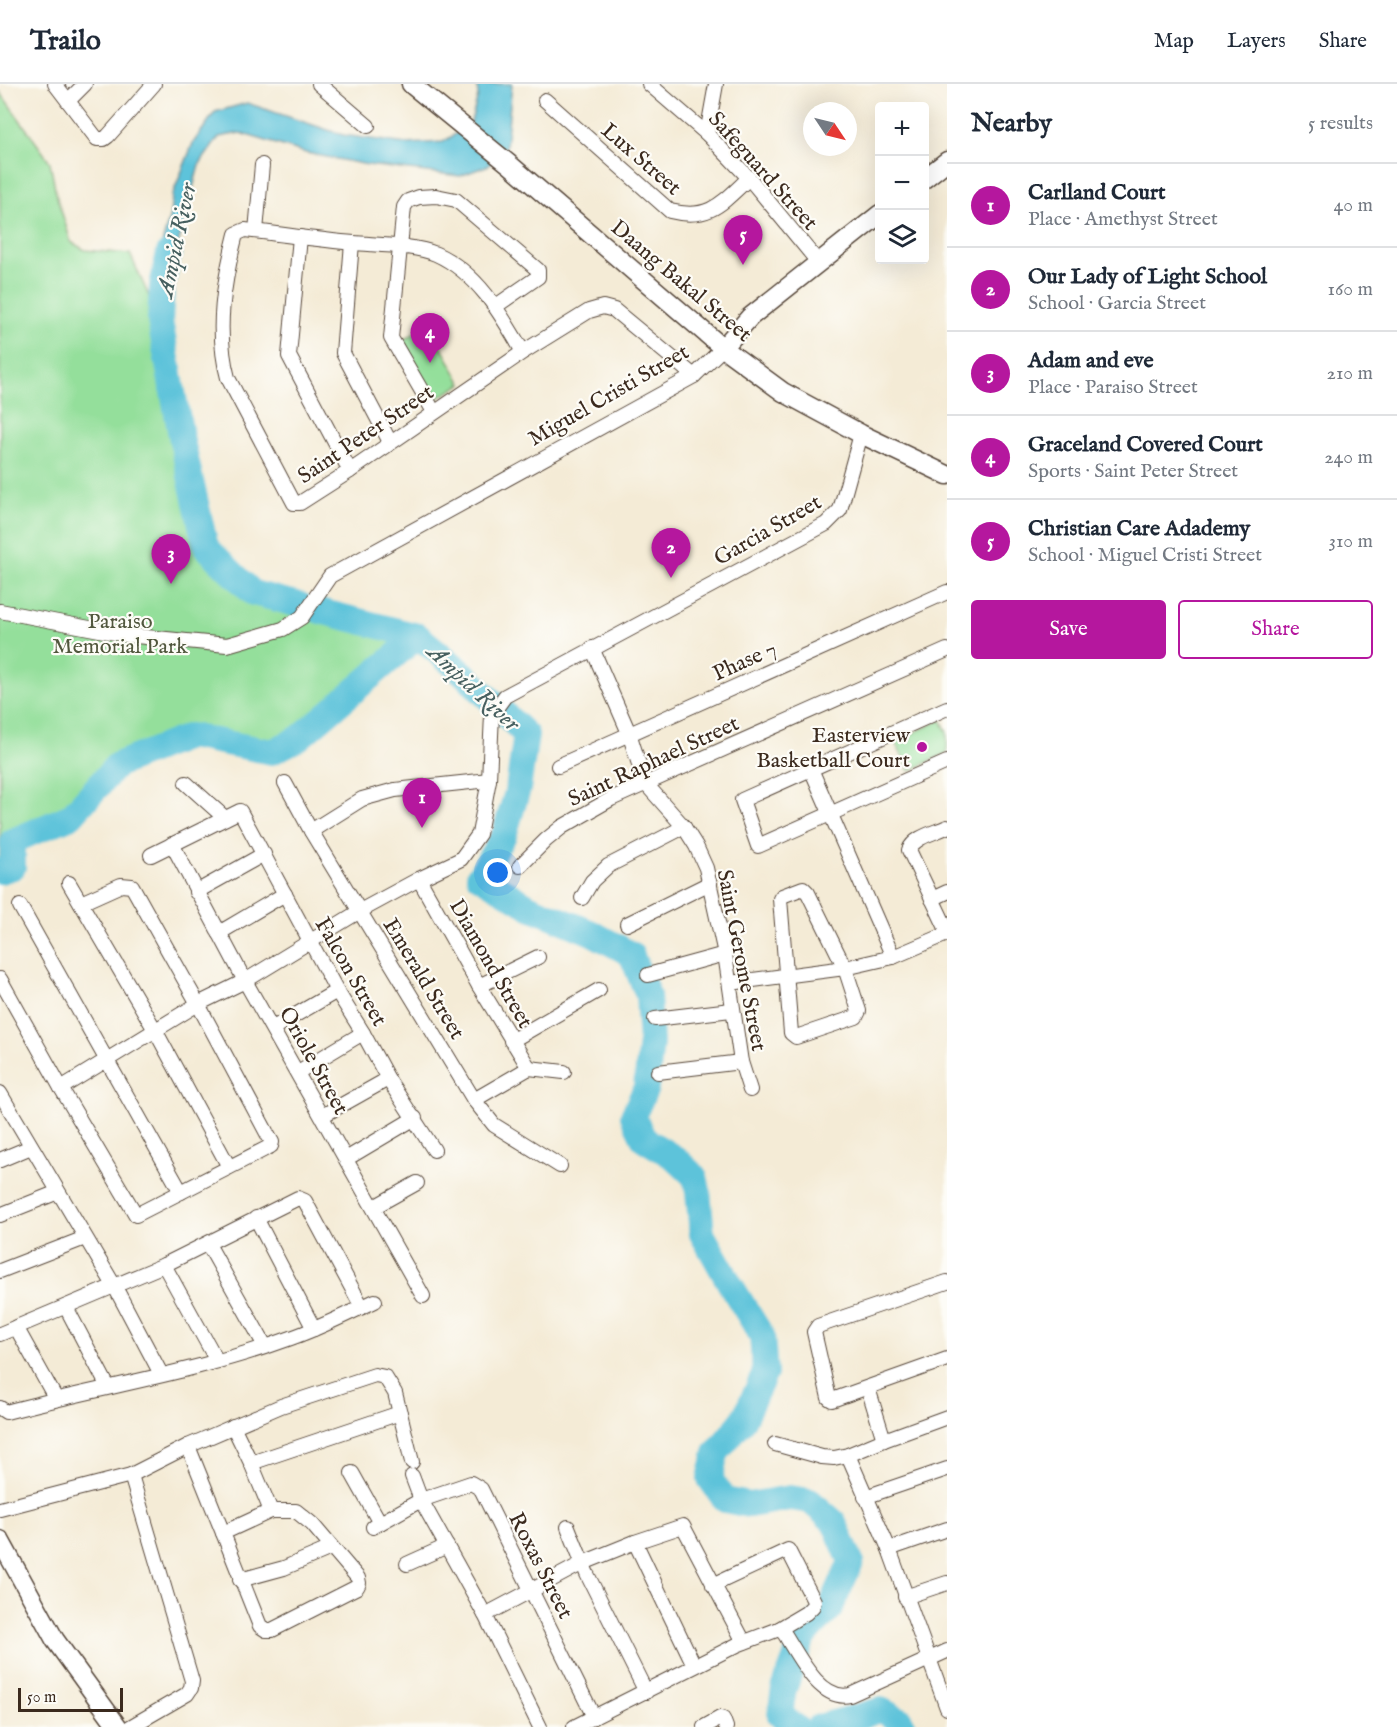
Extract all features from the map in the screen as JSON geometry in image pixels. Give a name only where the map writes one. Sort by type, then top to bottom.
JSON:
[{"type":"street","points":[[56,84],[97,139],[104,139],[108,136],[154,84]]},
{"type":"street","points":[[68,101],[84,84]]},
{"type":"street","points":[[319,84],[368,126]]},
{"type":"street","name":"Daang Bakal Street","points":[[411,84],[509,164],[723,348],[783,392],[861,434],[947,475]]},
{"type":"street","name":"Safeguard Street","points":[[649,84],[707,134],[748,178],[818,262]]},
{"type":"street","points":[[707,134],[716,84]]},
{"type":"street","name":"Lux Street","points":[[545,100],[670,211],[687,216],[698,214],[722,203],[748,178]]},
{"type":"street","points":[[929,174],[947,161]]},
{"type":"street","points":[[262,165],[256,231],[401,247],[434,253],[448,261],[484,290],[523,352]]},
{"type":"street","points":[[434,412],[391,338],[404,207],[408,201],[412,198],[431,195],[456,201],[540,272],[538,277],[496,306]]},
{"type":"street","name":"Miguel Cristi Street","points":[[0,611],[126,635],[227,645],[283,629],[302,617],[330,576],[694,376],[750,317],[875,217]]},
{"type":"street","name":"Saint Peter Street","points":[[256,231],[240,231],[236,234],[232,250],[223,296],[222,333],[225,368],[228,378],[288,493],[297,504],[350,471],[523,352],[596,308],[609,308],[624,316],[694,376]]},
{"type":"street","points":[[300,237],[290,356],[350,471]]},
{"type":"street","points":[[352,243],[343,352],[390,442]]},
{"type":"street","name":"Garcia Street","points":[[489,780],[492,714],[505,696],[826,524],[840,510],[861,434]]},
{"type":"street","name":"Phase 7","points":[[558,766],[947,592]]},
{"type":"street","points":[[592,648],[629,734],[645,783]]},
{"type":"street","name":"Saint Raphael Street","points":[[520,866],[562,827],[611,799],[947,650]]},
{"type":"street","points":[[947,708],[741,800],[758,846],[947,762]]},
{"type":"street","points":[[811,769],[892,957]]},
{"type":"street","points":[[61,1088],[198,1004],[245,981],[360,911],[461,859],[479,834],[489,780],[395,790],[362,799],[311,831]]},
{"type":"street","points":[[151,855],[225,818],[186,783]]},
{"type":"street","name":"Emerald Street","points":[[285,783],[311,831],[474,1100],[494,1125],[560,1166]]},
{"type":"street","name":"Saint Gerome Street","points":[[645,783],[684,827],[696,846],[710,883],[730,983],[731,1010],[741,1062],[750,1090]]},
{"type":"street","name":"Falcon Street","points":[[225,818],[239,811],[242,814],[337,991],[434,1150]]},
{"type":"street","points":[[582,898],[592,881],[608,866],[684,827]]},
{"type":"street","points":[[730,983],[845,968],[892,957],[947,932],[909,850],[912,843],[947,827]]},
{"type":"street","name":"Oriole Street","points":[[172,844],[245,981],[423,1296]]},
{"type":"street","points":[[196,892],[264,854]]},
{"type":"street","name":"Diamond Street","points":[[419,879],[479,986],[529,1068]]},
{"type":"street","points":[[69,883],[155,1030],[229,1167]]},
{"type":"street","points":[[627,924],[710,883]]},
{"type":"street","points":[[0,979],[136,1215],[271,1146],[272,1142],[132,886],[121,885],[81,903]]},
{"type":"street","points":[[803,888],[808,893],[845,968],[858,1014],[796,1037],[792,1033],[785,977],[780,899],[782,896],[803,888]]},
{"type":"street","points":[[932,899],[947,892]]},
{"type":"street","points":[[219,933],[285,894]]},
{"type":"street","points":[[20,906],[181,1192]]},
{"type":"street","points":[[648,975],[724,954]]},
{"type":"street","points":[[479,986],[538,957]]},
{"type":"street","points":[[512,1041],[599,990]]},
{"type":"street","points":[[273,1028],[337,991]]},
{"type":"street","points":[[655,1020],[731,1010]]},
{"type":"street","points":[[298,1072],[363,1033]]},
{"type":"street","points":[[658,1072],[741,1062]]},
{"type":"street","points":[[474,1100],[529,1068],[564,1072]]},
{"type":"street","points":[[322,1116],[388,1078]]},
{"type":"street","points":[[2,1100],[115,1287],[161,1374]]},
{"type":"street","points":[[346,1158],[415,1118]]},
{"type":"street","points":[[0,1160],[31,1147]]},
{"type":"street","points":[[374,1208],[417,1183]]},
{"type":"street","points":[[0,1215],[58,1192]]},
{"type":"street","points":[[0,1334],[164,1265],[298,1198],[304,1199],[368,1304],[341,1318],[289,1339],[217,1361],[6,1412],[0,1408]]},
{"type":"street","points":[[256,1218],[314,1329]]},
{"type":"street","points":[[0,1271],[85,1238]]},
{"type":"street","points":[[208,1244],[265,1346]]},
{"type":"street","points":[[164,1265],[217,1361]]},
{"type":"street","points":[[947,1282],[815,1328],[814,1332],[830,1399],[868,1388],[947,1359]]},
{"type":"street","points":[[66,1307],[108,1387]]},
{"type":"street","points":[[16,1327],[56,1399]]},
{"type":"street","points":[[0,1509],[131,1475],[188,1446],[282,1406],[375,1375],[385,1377],[395,1393],[421,1500],[485,1616],[540,1727]]},
{"type":"street","points":[[868,1388],[884,1440]]},
{"type":"street","points":[[251,1463],[400,1413]]},
{"type":"street","points":[[775,1444],[834,1458],[848,1455],[947,1417]]},
{"type":"street","points":[[233,1426],[271,1511]]},
{"type":"street","points":[[188,1446],[260,1626],[266,1630],[272,1630],[357,1587],[359,1583],[358,1578],[312,1524],[296,1511],[271,1511],[223,1533]]},
{"type":"street","points":[[848,1455],[889,1549],[947,1708]]},
{"type":"street","points":[[866,1497],[947,1469]]},
{"type":"street","points":[[352,1473],[376,1525],[421,1500]]},
{"type":"street","points":[[130,1727],[187,1694],[192,1681],[131,1475]]},
{"type":"street","name":"Roxas Street","points":[[421,1500],[471,1484],[481,1489],[594,1717]]},
{"type":"street","points":[[568,1527],[583,1563],[646,1692]]},
{"type":"street","points":[[485,1616],[583,1563],[635,1542],[685,1527],[744,1642]]},
{"type":"street","points":[[889,1549],[947,1529]]},
{"type":"street","points":[[0,1540],[55,1640],[118,1727]]},
{"type":"street","points":[[635,1542],[694,1665]]},
{"type":"street","points":[[407,1564],[447,1546]]},
{"type":"street","points":[[240,1580],[284,1568],[331,1548]]},
{"type":"street","points":[[574,1727],[646,1692],[694,1665],[778,1629],[806,1613],[813,1606],[814,1601],[788,1550],[714,1585]]},
{"type":"street","points":[[905,1597],[947,1583]]},
{"type":"street","points":[[778,1629],[809,1673],[831,1694],[844,1697],[947,1651]]},
{"type":"street","points":[[704,1727],[720,1718],[723,1719],[726,1727]]},
{"type":"green space","name":"Paraiso Memorial Park","points":[[0,92],[50,162],[56,194],[71,242],[85,250],[130,254],[160,321],[182,441],[206,547],[253,593],[418,636],[299,738],[272,752],[190,736],[117,765],[71,816],[13,841],[13,867],[0,871]]},
{"type":"green space","points":[[429,325],[462,384],[431,402],[398,343]]},
{"type":"green space","name":"Easterview Basketball Court","points":[[941,720],[947,732],[947,753],[909,771],[895,741]]},
{"type":"water","points":[[477,84],[512,84],[506,147],[489,165],[460,176],[368,165],[306,153],[240,133],[219,137],[199,165],[166,289],[159,279],[157,268],[170,215],[172,196],[193,143],[215,112],[247,103],[343,135],[406,144],[443,142],[470,125],[478,96]]},
{"type":"waterway","name":"Ampid River","points":[[169,253],[162,286],[160,321],[182,441],[206,547],[253,593],[300,605]]},
{"type":"waterway","name":"Ampid River","points":[[320,611],[418,636],[463,673],[526,735],[518,789],[504,835],[479,876],[530,907],[592,933],[631,954],[648,995],[651,1042],[646,1088],[633,1116],[644,1139],[675,1158],[695,1177],[702,1234],[762,1336],[765,1373],[743,1420],[716,1453],[710,1479],[725,1500],[749,1505],[790,1498],[810,1501],[834,1522],[851,1562],[830,1609],[803,1638],[784,1689],[780,1715],[796,1727]]},
{"type":"waterway","points":[[0,871],[13,867],[13,841],[71,816],[117,765],[190,736],[272,752],[299,738],[418,636]]},
{"type":"waterway","name":"Ampid River","points":[[819,1727],[881,1710],[900,1720],[904,1727]]},
{"type":"place","name":"Christian Care Adademy","points":[[743,265]]},
{"type":"place","name":"Graceland Covered Court","points":[[430,363]]},
{"type":"place","name":"Our Lady of Light School","points":[[671,578]]},
{"type":"place","name":"Adam and eve","points":[[171,584]]},
{"type":"place","name":"Easterview Basketball Court","points":[[922,747]]},
{"type":"place","name":"Carlland Court","points":[[422,828]]}]
